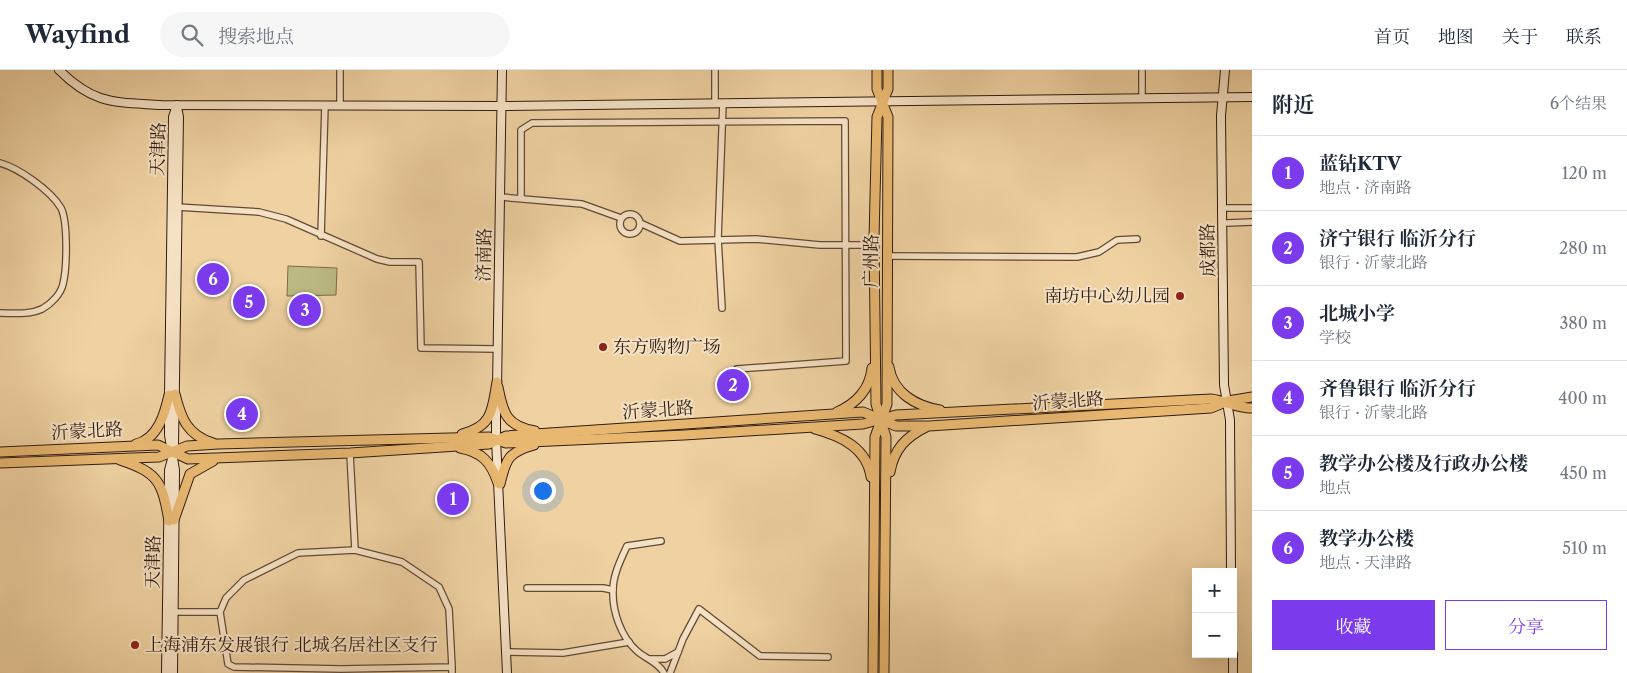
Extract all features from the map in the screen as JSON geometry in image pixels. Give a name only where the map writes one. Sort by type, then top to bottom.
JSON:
[{"type":"main road","name":"广州路","points":[[873,673],[875,437],[887,404],[888,117],[877,89],[877,70]]},
{"type":"main road","name":"广州路","points":[[884,673],[886,437],[876,404],[875,245],[877,117],[888,89],[888,70]]},
{"type":"main road","points":[[886,342],[890,371],[904,396],[918,404],[955,412]]},
{"type":"main road","points":[[833,414],[847,408],[858,399],[867,386],[872,372],[875,343]]},
{"type":"main road","points":[[497,382],[503,412],[510,421],[550,438]]},
{"type":"main road","points":[[445,442],[476,430],[486,423],[492,409],[497,382]]},
{"type":"main road","points":[[172,394],[180,416],[191,432],[202,440],[218,444]]},
{"type":"main road","points":[[129,445],[141,442],[154,432],[166,411],[172,394]]},
{"type":"main road","name":"沂蒙北路","points":[[0,452],[158,445],[188,459],[350,453],[488,437],[506,443],[863,412],[896,426],[929,426],[1211,408],[1228,401],[1252,397]]},
{"type":"main road","name":"沂蒙北路","points":[[550,438],[863,424],[896,415],[1211,399],[1228,401],[1245,408],[1252,408]]},
{"type":"main road","points":[[885,497],[892,458],[902,442],[929,426]]},
{"type":"main road","points":[[807,427],[845,440],[866,458],[874,496]]},
{"type":"main road","points":[[499,483],[504,465],[509,457],[518,450],[550,438]]},
{"type":"main road","name":"沂蒙北路","points":[[0,463],[159,457],[187,446],[218,444],[445,442]]},
{"type":"main road","points":[[445,442],[486,458],[493,468],[499,483]]},
{"type":"main road","points":[[116,458],[137,466],[154,477],[163,490],[172,520]]},
{"type":"main road","points":[[172,520],[190,474],[211,461],[225,458]]},
{"type":"street","points":[[59,70],[82,89],[105,101],[177,105],[501,106],[1252,98]]},
{"type":"street","points":[[340,70],[340,105]]},
{"type":"street","name":"济南路","points":[[502,70],[496,440],[508,673]]},
{"type":"street","points":[[715,70],[722,122],[718,239],[722,308]]},
{"type":"street","points":[[1142,70],[1142,99]]},
{"type":"street","name":"成都路","points":[[1221,70],[1227,208],[1228,401],[1226,420],[1230,568]]},
{"type":"street","name":"成都路","points":[[1225,70],[1221,116],[1224,385],[1228,401]]},
{"type":"street","name":"天津路","points":[[166,673],[175,470],[169,436],[172,394],[177,208],[179,117],[177,105]]},
{"type":"street","name":"天津路","points":[[172,394],[173,117],[177,105]]},
{"type":"street","points":[[321,236],[325,105]]},
{"type":"street","points":[[522,198],[521,130],[532,123],[845,121],[846,362],[737,369]]},
{"type":"street","points":[[0,163],[41,186],[51,194],[61,208],[65,220],[65,269],[63,285],[56,299],[42,309],[30,312],[0,313]]},
{"type":"street","points":[[500,198],[522,198],[582,204],[621,218],[632,214],[637,216],[640,223],[680,241],[756,239],[820,245],[875,245]]},
{"type":"street","points":[[177,208],[259,212],[286,219],[377,259],[390,262],[419,262],[421,348],[497,350]]},
{"type":"street","points":[[1227,208],[1252,208]]},
{"type":"street","points":[[621,218],[620,228],[626,234],[636,232],[640,223]]},
{"type":"street","points":[[1227,223],[1252,222]]},
{"type":"street","points":[[887,256],[1078,257],[1100,252],[1117,240],[1137,239]]},
{"type":"street","points":[[350,453],[355,550]]},
{"type":"street","name":"济南路","points":[[499,483],[508,673]]},
{"type":"street","name":"天津路","points":[[172,520],[175,612],[173,673]]},
{"type":"street","points":[[661,541],[627,546],[620,560],[613,590],[622,633],[637,651],[650,659],[664,673]]},
{"type":"street","points":[[355,550],[402,562],[439,587],[449,609],[452,670],[341,671],[234,668],[228,664],[220,612],[226,598],[244,580],[298,553],[355,550]]},
{"type":"street","points":[[527,588],[603,588],[613,590]]},
{"type":"street","points":[[670,673],[699,609],[760,656],[828,657]]},
{"type":"street","points":[[175,612],[220,612]]},
{"type":"street","points":[[508,652],[563,653],[629,642]]},
{"type":"street","points":[[650,659],[665,659],[678,652]]},
{"type":"street","points":[[1229,673],[1231,658]]},
{"type":"street","points":[[1231,658],[1233,673]]},
{"type":"shaded area","points":[[288,266],[337,268],[336,295],[287,296]]},
{"type":"place","name":"教学办公楼","points":[[213,279]]},
{"type":"place","name":"南坊中心幼儿园","points":[[1180,296]]},
{"type":"place","name":"教学办公楼及行政办公楼","points":[[249,302]]},
{"type":"place","name":"北城小学","points":[[305,310]]},
{"type":"place","name":"东方购物广场","points":[[603,347]]},
{"type":"place","name":"济宁银行 临沂分行","points":[[733,385]]},
{"type":"place","name":"齐鲁银行 临沂分行","points":[[242,414]]},
{"type":"place","name":"蓝钻KTV","points":[[453,499]]},
{"type":"place","name":"上海浦东发展银行 北城名居社区支行","points":[[135,645]]}]
